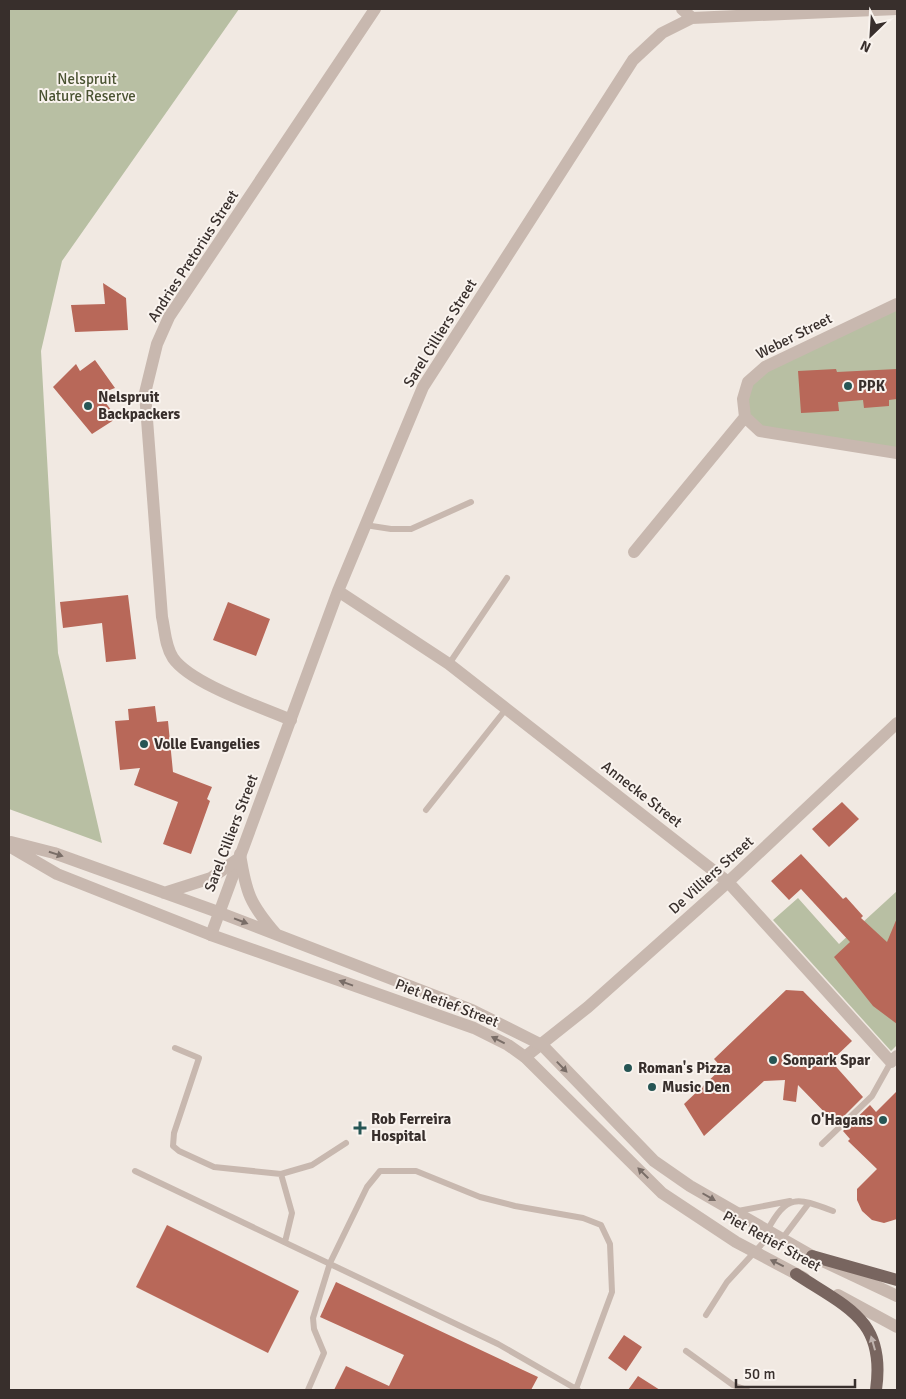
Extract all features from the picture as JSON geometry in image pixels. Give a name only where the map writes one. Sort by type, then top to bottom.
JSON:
[{"type":"main road","points":[[812,1256],[897,1280]]},
{"type":"main road","points":[[796,1274],[856,1313],[873,1336],[879,1367],[876,1390]]},
{"type":"street","name":"Andries Pretorius Street","points":[[292,720],[200,680],[173,659],[168,648],[162,617],[145,393],[157,344],[169,317],[375,9]]},
{"type":"street","points":[[682,9],[692,18]]},
{"type":"street","name":"Sarel Cilliers Street","points":[[211,935],[239,856],[292,720],[338,591],[423,387],[633,60],[662,34],[692,18],[897,9]]},
{"type":"street","name":"Weber Street","points":[[745,417],[743,399],[748,382],[765,367],[897,304]]},
{"type":"street","points":[[634,552],[745,417],[760,430],[897,453]]},
{"type":"street","name":"Annecke Street","points":[[338,591],[448,664],[728,882],[894,1059]]},
{"type":"street","name":"De Villiers Street","points":[[525,1058],[588,1007],[728,882],[897,723]]},
{"type":"street","name":"Piet Retief Street","points":[[9,841],[54,853],[218,912],[472,1010],[542,1046],[654,1161],[690,1186],[812,1256],[897,1296]]},
{"type":"street","name":"Piet Retief Street","points":[[9,846],[57,874],[211,935],[474,1028],[508,1045],[525,1058],[662,1192],[720,1232],[756,1253],[897,1327]]},
{"type":"street","points":[[164,893],[211,878],[239,856],[246,890],[263,919],[276,935]]},
{"type":"lane","points":[[365,525],[411,530],[471,502]]},
{"type":"lane","points":[[448,664],[507,578]]},
{"type":"lane","points":[[426,810],[506,709]]},
{"type":"lane","points":[[175,1048],[198,1058],[174,1132],[173,1146],[179,1151],[214,1167],[281,1174],[312,1165],[346,1143]]},
{"type":"lane","points":[[822,1144],[872,1096],[894,1059]]},
{"type":"lane","points":[[135,1171],[330,1263],[498,1344],[577,1390],[612,1292],[610,1244],[602,1226],[583,1218],[514,1206],[480,1196],[416,1171],[380,1171],[367,1187],[330,1263],[313,1318],[314,1329],[324,1353],[308,1390]]},
{"type":"lane","points":[[281,1174],[292,1213],[285,1242]]},
{"type":"lane","points":[[734,1212],[792,1201],[809,1203],[833,1211]]},
{"type":"lane","points":[[773,1234],[782,1207],[792,1201]]},
{"type":"lane","points":[[706,1314],[727,1282],[773,1234],[809,1203]]},
{"type":"lane","points":[[686,1351],[733,1385],[747,1390]]},
{"type":"green space","name":"Nelspruit Nature Reserve","points":[[9,9],[239,9],[62,261],[41,351],[58,653],[102,843],[9,809]]},
{"type":"green space","points":[[897,304],[897,453],[760,431],[746,415],[748,382]]},
{"type":"green space","points":[[897,891],[897,1045],[891,1051],[773,920],[798,898],[839,944]]},
{"type":"building","points":[[103,283],[126,298],[128,330],[75,332],[71,305],[105,304]]},
{"type":"building","name":"Nelspruit Backpackers","points":[[95,360],[115,388],[99,394],[117,418],[92,434],[53,387],[76,364],[80,371]]},
{"type":"building","name":"PPK","points":[[836,369],[837,372],[897,369],[897,399],[889,400],[889,406],[864,408],[863,400],[838,402],[839,411],[801,413],[798,371]]},
{"type":"building","points":[[128,595],[136,659],[106,662],[102,623],[63,628],[60,602]]},
{"type":"building","points":[[228,602],[270,619],[256,656],[213,640]]},
{"type":"building","points":[[155,706],[157,722],[168,721],[173,772],[212,787],[207,799],[210,801],[191,854],[163,844],[178,802],[134,785],[140,768],[120,770],[115,721],[129,720],[128,709]]},
{"type":"building","points":[[842,802],[859,819],[829,847],[812,829]]},
{"type":"building","points":[[801,854],[843,899],[846,897],[863,916],[861,918],[887,942],[897,918],[897,1024],[873,1006],[834,957],[850,942],[801,889],[789,900],[771,881]]},
{"type":"building","points":[[786,990],[803,991],[852,1041],[831,1061],[863,1097],[836,1124],[798,1085],[796,1102],[783,1100],[785,1080],[764,1081],[704,1136],[684,1104],[722,1068],[714,1059]]},
{"type":"building","points":[[897,1091],[897,1219],[884,1223],[872,1220],[862,1211],[857,1200],[857,1189],[877,1169],[848,1141],[850,1139],[843,1131],[870,1105],[876,1112]]},
{"type":"building","points":[[167,1225],[299,1291],[268,1353],[136,1287]]},
{"type":"building","points":[[336,1282],[538,1377],[531,1390],[334,1390],[346,1366],[389,1386],[404,1355],[320,1317]]},
{"type":"building","points":[[624,1335],[642,1347],[626,1371],[608,1358]]},
{"type":"building","points":[[638,1376],[660,1390],[628,1390]]},
{"type":"place","name":"PPK","points":[[848,386]]},
{"type":"place","name":"Nelspruit Backpackers","points":[[88,406]]},
{"type":"place","name":"Volle Evangelies","points":[[144,744]]},
{"type":"place","name":"Sonpark Spar","points":[[773,1060]]},
{"type":"place","name":"Roman's Pizza","points":[[628,1068]]},
{"type":"place","name":"Music Den","points":[[652,1087]]},
{"type":"place","name":"O'Hagans","points":[[883,1120]]},
{"type":"place","name":"Rob Ferreira Hospital","points":[[360,1128]]}]
